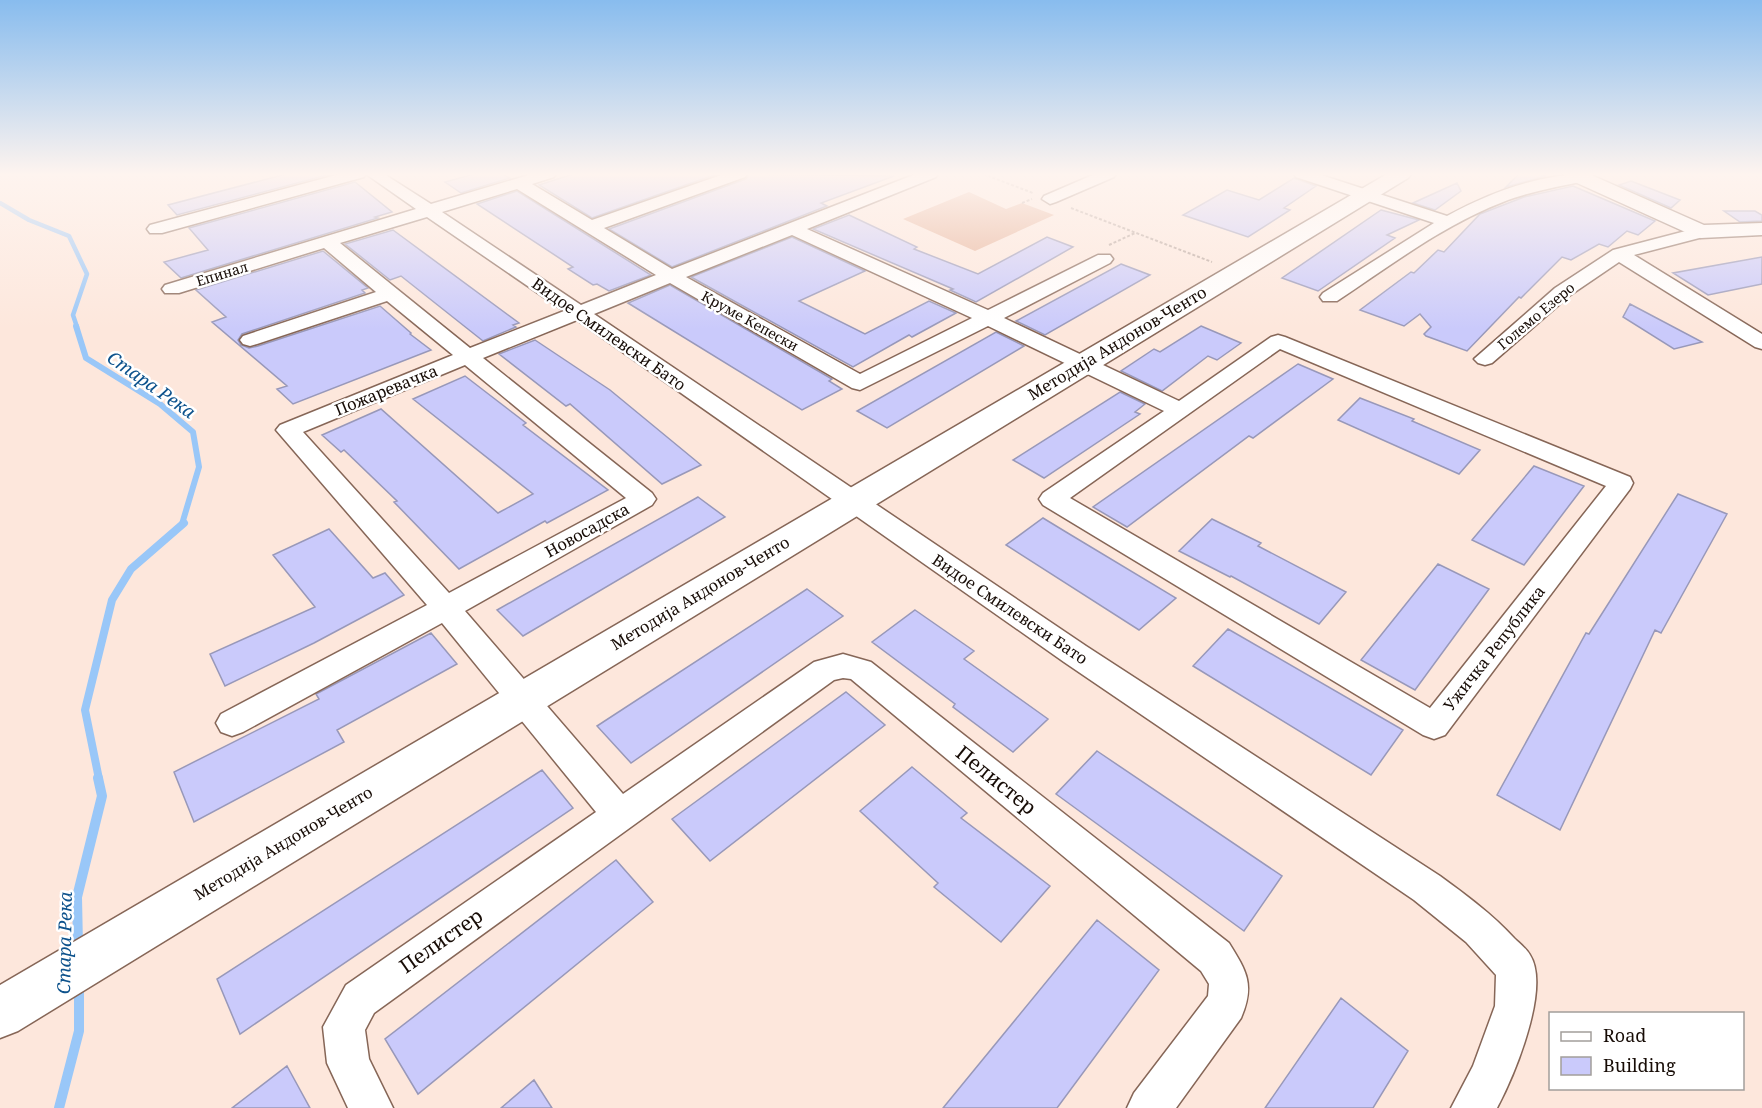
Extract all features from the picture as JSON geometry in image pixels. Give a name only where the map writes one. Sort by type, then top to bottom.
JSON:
[{"type":"street","points":[[156,229],[168,226]]},
{"type":"street","name":"Епинал","points":[[172,289],[378,226]]},
{"type":"street","name":"Видое Смилевски Бато","points":[[451,226],[1075,654],[1427,888],[1480,928],[1516,968],[1515,1006],[1491,1077],[1473,1108]]},
{"type":"street","name":"Пожаревачка","points":[[446,608],[288,430],[469,356],[802,226]]},
{"type":"street","name":"Методија Андонов-Ченто","points":[[0,1013],[1311,226]]},
{"type":"street","points":[[1330,297],[1443,226]]},
{"type":"street","points":[[1687,226],[1701,232],[1762,229]]},
{"type":"street","name":"Круме Кепески","points":[[589,227],[672,277],[860,383],[1104,259]]},
{"type":"street","points":[[794,229],[1084,362],[1180,410]]},
{"type":"street","name":"Големо Езеро","points":[[1485,359],[1562,292],[1619,254],[1701,232]]},
{"type":"street","name":"Новосадска","points":[[327,242],[643,499],[446,608]]},
{"type":"street","points":[[1619,254],[1762,343]]},
{"type":"street","points":[[250,340],[391,293]]},
{"type":"street","name":"Ужичка Република","points":[[1278,341],[1621,483],[1434,726],[1052,499],[1180,410],[1278,341]]},
{"type":"street","points":[[232,723],[446,608],[620,815]]},
{"type":"street","name":"Пелистер","points":[[371,1108],[348,1063],[344,1027],[360,999],[825,670],[843,666],[860,670],[1215,957],[1229,980],[1227,1004],[1149,1108]]},
{"type":"street","points":[[0,1024],[49,983]]},
{"type":"path","points":[[1119,226],[1235,271]]},
{"type":"shaded area","points":[[918,226],[1031,226],[975,251]]},
{"type":"building","points":[[197,226],[353,226],[181,278],[164,262],[208,250],[189,228]]},
{"type":"building","points":[[510,226],[572,226],[651,275],[609,291],[597,284],[593,285],[568,269],[573,267]]},
{"type":"building","points":[[618,226],[777,226],[672,267],[609,229]]},
{"type":"building","points":[[821,226],[872,226],[917,247],[914,249],[978,274],[1047,237],[1073,247],[976,302],[950,290],[953,289],[813,229]]},
{"type":"building","points":[[1215,226],[1266,226],[1248,237]]},
{"type":"building","points":[[1358,226],[1407,226],[1387,235],[1395,238],[1318,291],[1282,278]]},
{"type":"building","points":[[1469,226],[1649,226],[1638,235],[1627,231],[1608,247],[1599,244],[1571,260],[1562,257],[1521,298],[1519,297],[1467,351],[1426,336],[1424,334],[1431,327],[1420,314],[1404,326],[1360,310],[1411,272],[1414,273],[1438,250],[1444,252]]},
{"type":"building","points":[[393,230],[519,323],[513,325],[516,327],[483,341],[401,276],[390,280],[345,244]]},
{"type":"building","points":[[792,237],[865,271],[799,301],[865,334],[929,301],[956,313],[912,337],[909,335],[853,367],[691,277]]},
{"type":"building","points":[[323,251],[368,288],[362,290],[365,293],[242,334],[238,340],[241,345],[249,348],[258,346],[380,306],[431,350],[293,404],[277,389],[287,386],[212,322],[226,317],[196,290]]},
{"type":"building","points":[[1762,257],[1762,284],[1708,295],[1673,273]]},
{"type":"building","points":[[1121,264],[1150,275],[1045,335],[1016,321]]},
{"type":"building","points":[[670,285],[832,379],[829,381],[842,389],[802,410],[628,303]]},
{"type":"building","points":[[1630,304],[1702,342],[1674,349],[1623,317]]},
{"type":"building","points":[[1201,326],[1241,343],[1217,360],[1208,356],[1162,391],[1121,371],[1154,349],[1160,352]]},
{"type":"building","points":[[996,332],[1024,346],[887,428],[857,411]]},
{"type":"building","points":[[535,340],[610,390],[701,465],[662,484],[570,404],[566,406],[499,354]]},
{"type":"building","points":[[1298,364],[1333,379],[1253,438],[1249,436],[1127,527],[1093,507]]},
{"type":"building","points":[[465,376],[526,423],[523,425],[608,490],[547,523],[545,521],[459,569],[394,502],[397,501],[344,450],[341,452],[322,435],[381,409],[498,513],[533,494],[413,399]]},
{"type":"building","points":[[1120,392],[1145,404],[1135,412],[1140,414],[1044,478],[1013,460]]},
{"type":"building","points":[[1360,398],[1414,419],[1412,421],[1480,450],[1459,474],[1338,420]]},
{"type":"building","points":[[1534,466],[1584,486],[1524,565],[1472,540]]},
{"type":"building","points":[[1678,494],[1727,514],[1661,633],[1655,630],[1560,830],[1497,795],[1586,633],[1589,634]]},
{"type":"building","points":[[698,497],[725,517],[523,636],[497,610]]},
{"type":"building","points":[[1043,518],[1176,598],[1139,630],[1006,545]]},
{"type":"building","points":[[1212,519],[1261,543],[1258,546],[1346,592],[1319,624],[1231,576],[1179,551]]},
{"type":"building","points":[[329,529],[373,578],[385,573],[404,595],[314,643],[225,686],[210,654],[315,607],[273,555]]},
{"type":"building","points":[[1438,564],[1489,589],[1415,690],[1361,660]]},
{"type":"building","points":[[807,589],[843,616],[631,763],[597,726]]},
{"type":"building","points":[[915,610],[974,651],[964,659],[1048,719],[1013,752],[953,707],[955,704],[872,642]]},
{"type":"building","points":[[1228,629],[1403,730],[1371,775],[1193,666]]},
{"type":"building","points":[[431,633],[457,664],[337,730],[344,742],[194,822],[174,772],[319,699],[316,694]]},
{"type":"building","points":[[846,692],[885,725],[710,861],[672,819]]},
{"type":"building","points":[[1097,751],[1282,876],[1244,931],[1056,794]]},
{"type":"building","points":[[912,767],[967,813],[961,818],[1050,886],[1001,942],[934,887],[938,883],[860,811]]},
{"type":"building","points":[[542,770],[573,808],[240,1034],[217,979]]},
{"type":"building","points":[[616,860],[653,902],[418,1094],[385,1039]]},
{"type":"building","points":[[1097,920],[1159,970],[1057,1108],[943,1108]]},
{"type":"building","points":[[1341,998],[1408,1051],[1373,1108],[1265,1108]]},
{"type":"building","points":[[287,1066],[310,1108],[232,1108]]},
{"type":"building","points":[[534,1080],[552,1108],[501,1108]]},
{"type":"waterway","name":"Стара Река","points":[[43,226],[69,236],[87,274],[73,315],[77,327]]},
{"type":"waterway","name":"Стара Река","points":[[76,326],[86,358],[160,404],[193,432],[199,467],[182,524]]},
{"type":"waterway","name":"Стара Река","points":[[99,779],[85,710],[112,600],[131,569],[184,523]]},
{"type":"waterway","name":"Стара Река","points":[[78,946],[77,897],[102,796],[98,778]]},
{"type":"waterway","name":"Стара Река","points":[[59,1108],[79,1031],[79,984]]}]
